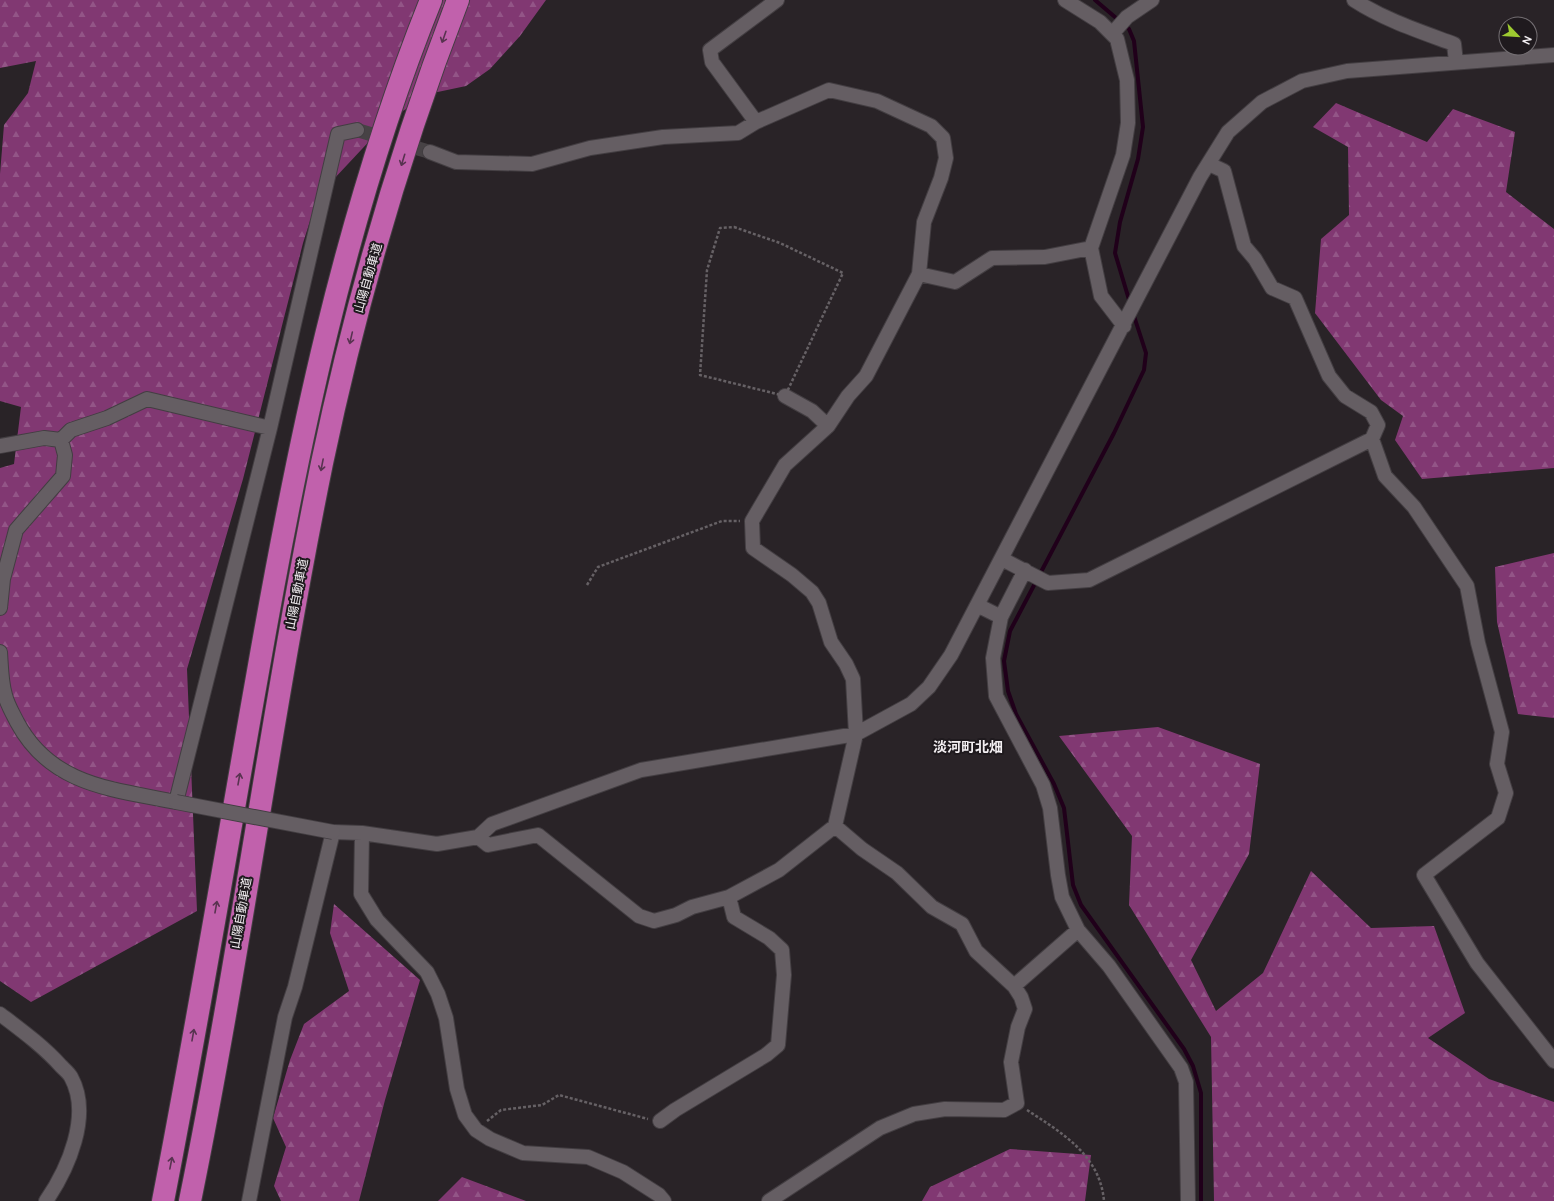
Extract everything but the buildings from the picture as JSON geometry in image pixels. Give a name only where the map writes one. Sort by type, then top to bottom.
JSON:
[{"type":"highway","name":"山陽自動車道","points":[[163,1201],[271,598],[298,456],[340,279],[379,146],[431,0]]},
{"type":"highway","name":"山陽自動車道","points":[[190,1201],[294,604],[323,460],[362,296],[404,154],[458,0]]},
{"type":"street","points":[[756,122],[712,62],[710,50],[776,0]]},
{"type":"street","points":[[1065,0],[1100,22],[1117,39],[1127,80],[1128,123],[1123,155],[1091,248],[1101,296],[1124,326]]},
{"type":"street","points":[[1112,34],[1127,17],[1152,0]]},
{"type":"street","points":[[1354,0],[1370,10],[1404,26],[1454,44],[1456,62]]},
{"type":"street","points":[[0,652],[5,694],[24,735],[43,757],[63,772],[92,784],[176,802],[333,832],[362,833],[438,844],[478,837],[492,824],[642,770],[856,734],[911,704],[929,687],[951,655],[1209,164],[1228,132],[1262,102],[1302,81],[1347,71],[1554,55]]},
{"type":"street","points":[[430,152],[456,162],[532,164],[590,148],[664,137],[738,133],[756,122],[828,90],[877,101],[931,126],[943,138],[946,158],[941,178],[924,222],[919,274],[866,376],[848,396],[828,426],[785,465],[752,521],[753,548],[797,579],[812,592],[819,603],[831,642],[846,664],[853,679],[856,734],[835,826],[779,870],[729,897],[692,906],[676,915],[654,922],[639,916],[538,835],[488,845],[478,837]]},
{"type":"street","points":[[176,802],[270,428],[338,134],[356,130]]},
{"type":"street","points":[[1002,559],[1048,582],[1089,580],[1372,439],[1378,425],[1371,412],[1345,396],[1329,376],[1295,298],[1272,288],[1255,259],[1244,246],[1224,171],[1209,164]]},
{"type":"street","points":[[919,274],[955,282],[992,258],[1045,257],[1091,248]]},
{"type":"street","points":[[784,396],[812,411],[828,426]]},
{"type":"street","points":[[61,440],[71,430],[107,418],[148,399],[270,428]]},
{"type":"street","points":[[0,446],[44,438],[61,440]]},
{"type":"street","points":[[1372,439],[1385,476],[1414,506],[1467,586],[1478,643],[1502,732],[1497,764],[1506,793],[1498,818],[1424,875],[1477,963],[1554,1060]]},
{"type":"street","points":[[0,608],[3,579],[16,530],[63,476],[65,455],[61,440]]},
{"type":"street","points":[[1025,570],[1001,617],[993,658],[996,696],[1043,785],[1050,808],[1062,897],[1078,930],[1109,966],[1181,1068],[1186,1082],[1188,1201]]},
{"type":"street","points":[[978,605],[1001,617]]},
{"type":"street","points":[[769,1201],[880,1128],[914,1114],[945,1109],[1004,1110],[1017,1103],[1011,1062],[1018,1027],[1025,1009],[1021,997],[1014,986],[976,951],[962,924],[932,907],[897,873],[862,849],[835,826]]},
{"type":"street","points":[[249,1201],[285,1017],[295,987],[333,832]]},
{"type":"street","points":[[362,833],[361,894],[377,920],[427,972],[438,994],[446,1018],[457,1089],[465,1115],[476,1130],[490,1139],[523,1153],[588,1158],[623,1172],[657,1199]]},
{"type":"street","points":[[660,1122],[675,1110],[766,1055],[778,1045],[784,975],[782,950],[768,938],[734,917],[729,897]]},
{"type":"street","points":[[1014,986],[1078,930]]},
{"type":"street","points":[[0,1014],[49,1053],[71,1077],[77,1098],[79,1120],[76,1138],[68,1162],[46,1201]]},
{"type":"path","points":[[734,227],[780,243],[843,273],[784,396],[700,375],[707,270],[720,228],[734,227]]},
{"type":"path","points":[[586,585],[598,568],[722,521],[752,521]]},
{"type":"path","points":[[476,1130],[501,1110],[542,1105],[559,1095],[660,1122]]},
{"type":"path","points":[[1017,1103],[1069,1138],[1095,1166],[1104,1193],[1104,1201]]},
{"type":"green space","points":[[0,0],[546,0],[520,36],[490,69],[466,86],[433,93],[391,118],[318,196],[303,243],[243,479],[187,669],[197,911],[31,1002],[0,981],[0,468],[14,464],[21,407],[0,401],[0,174],[4,125],[28,93],[36,61],[0,68]]},
{"type":"green space","points":[[1336,103],[1427,142],[1453,109],[1515,132],[1506,192],[1554,229],[1554,468],[1422,479],[1395,440],[1403,416],[1381,400],[1315,313],[1321,239],[1349,215],[1348,147],[1313,127]]},
{"type":"green space","points":[[1554,553],[1554,718],[1518,714],[1497,622],[1495,567]]},
{"type":"green space","points":[[1158,727],[1260,764],[1249,854],[1191,960],[1216,1011],[1263,973],[1311,871],[1371,928],[1434,926],[1465,1013],[1428,1038],[1489,1079],[1554,1102],[1554,1201],[1214,1201],[1211,1037],[1129,905],[1132,836],[1059,736]]},
{"type":"green space","points":[[334,904],[420,980],[385,1100],[359,1201],[281,1201],[274,1186],[286,1147],[273,1118],[290,1060],[304,1024],[349,991],[330,933]]},
{"type":"green space","points":[[1010,1149],[1091,1155],[1085,1201],[922,1201],[930,1187]]},
{"type":"green space","points":[[462,1177],[526,1201],[438,1201]]},
{"type":"waterway","points":[[1095,0],[1129,29],[1134,41],[1143,127],[1138,159],[1120,222],[1115,253],[1130,303]]},
{"type":"waterway","points":[[1133,313],[1146,353],[1144,370],[1114,433],[1010,631],[1004,661],[1008,691],[1016,714],[1054,784],[1064,808],[1073,885],[1081,905],[1184,1049],[1193,1066],[1201,1093],[1201,1201]]},
{"type":"tunnel","points":[[357,130],[430,152]]},
{"type":"district","name":"淡河町北畑","points":[[968,747]]}]
